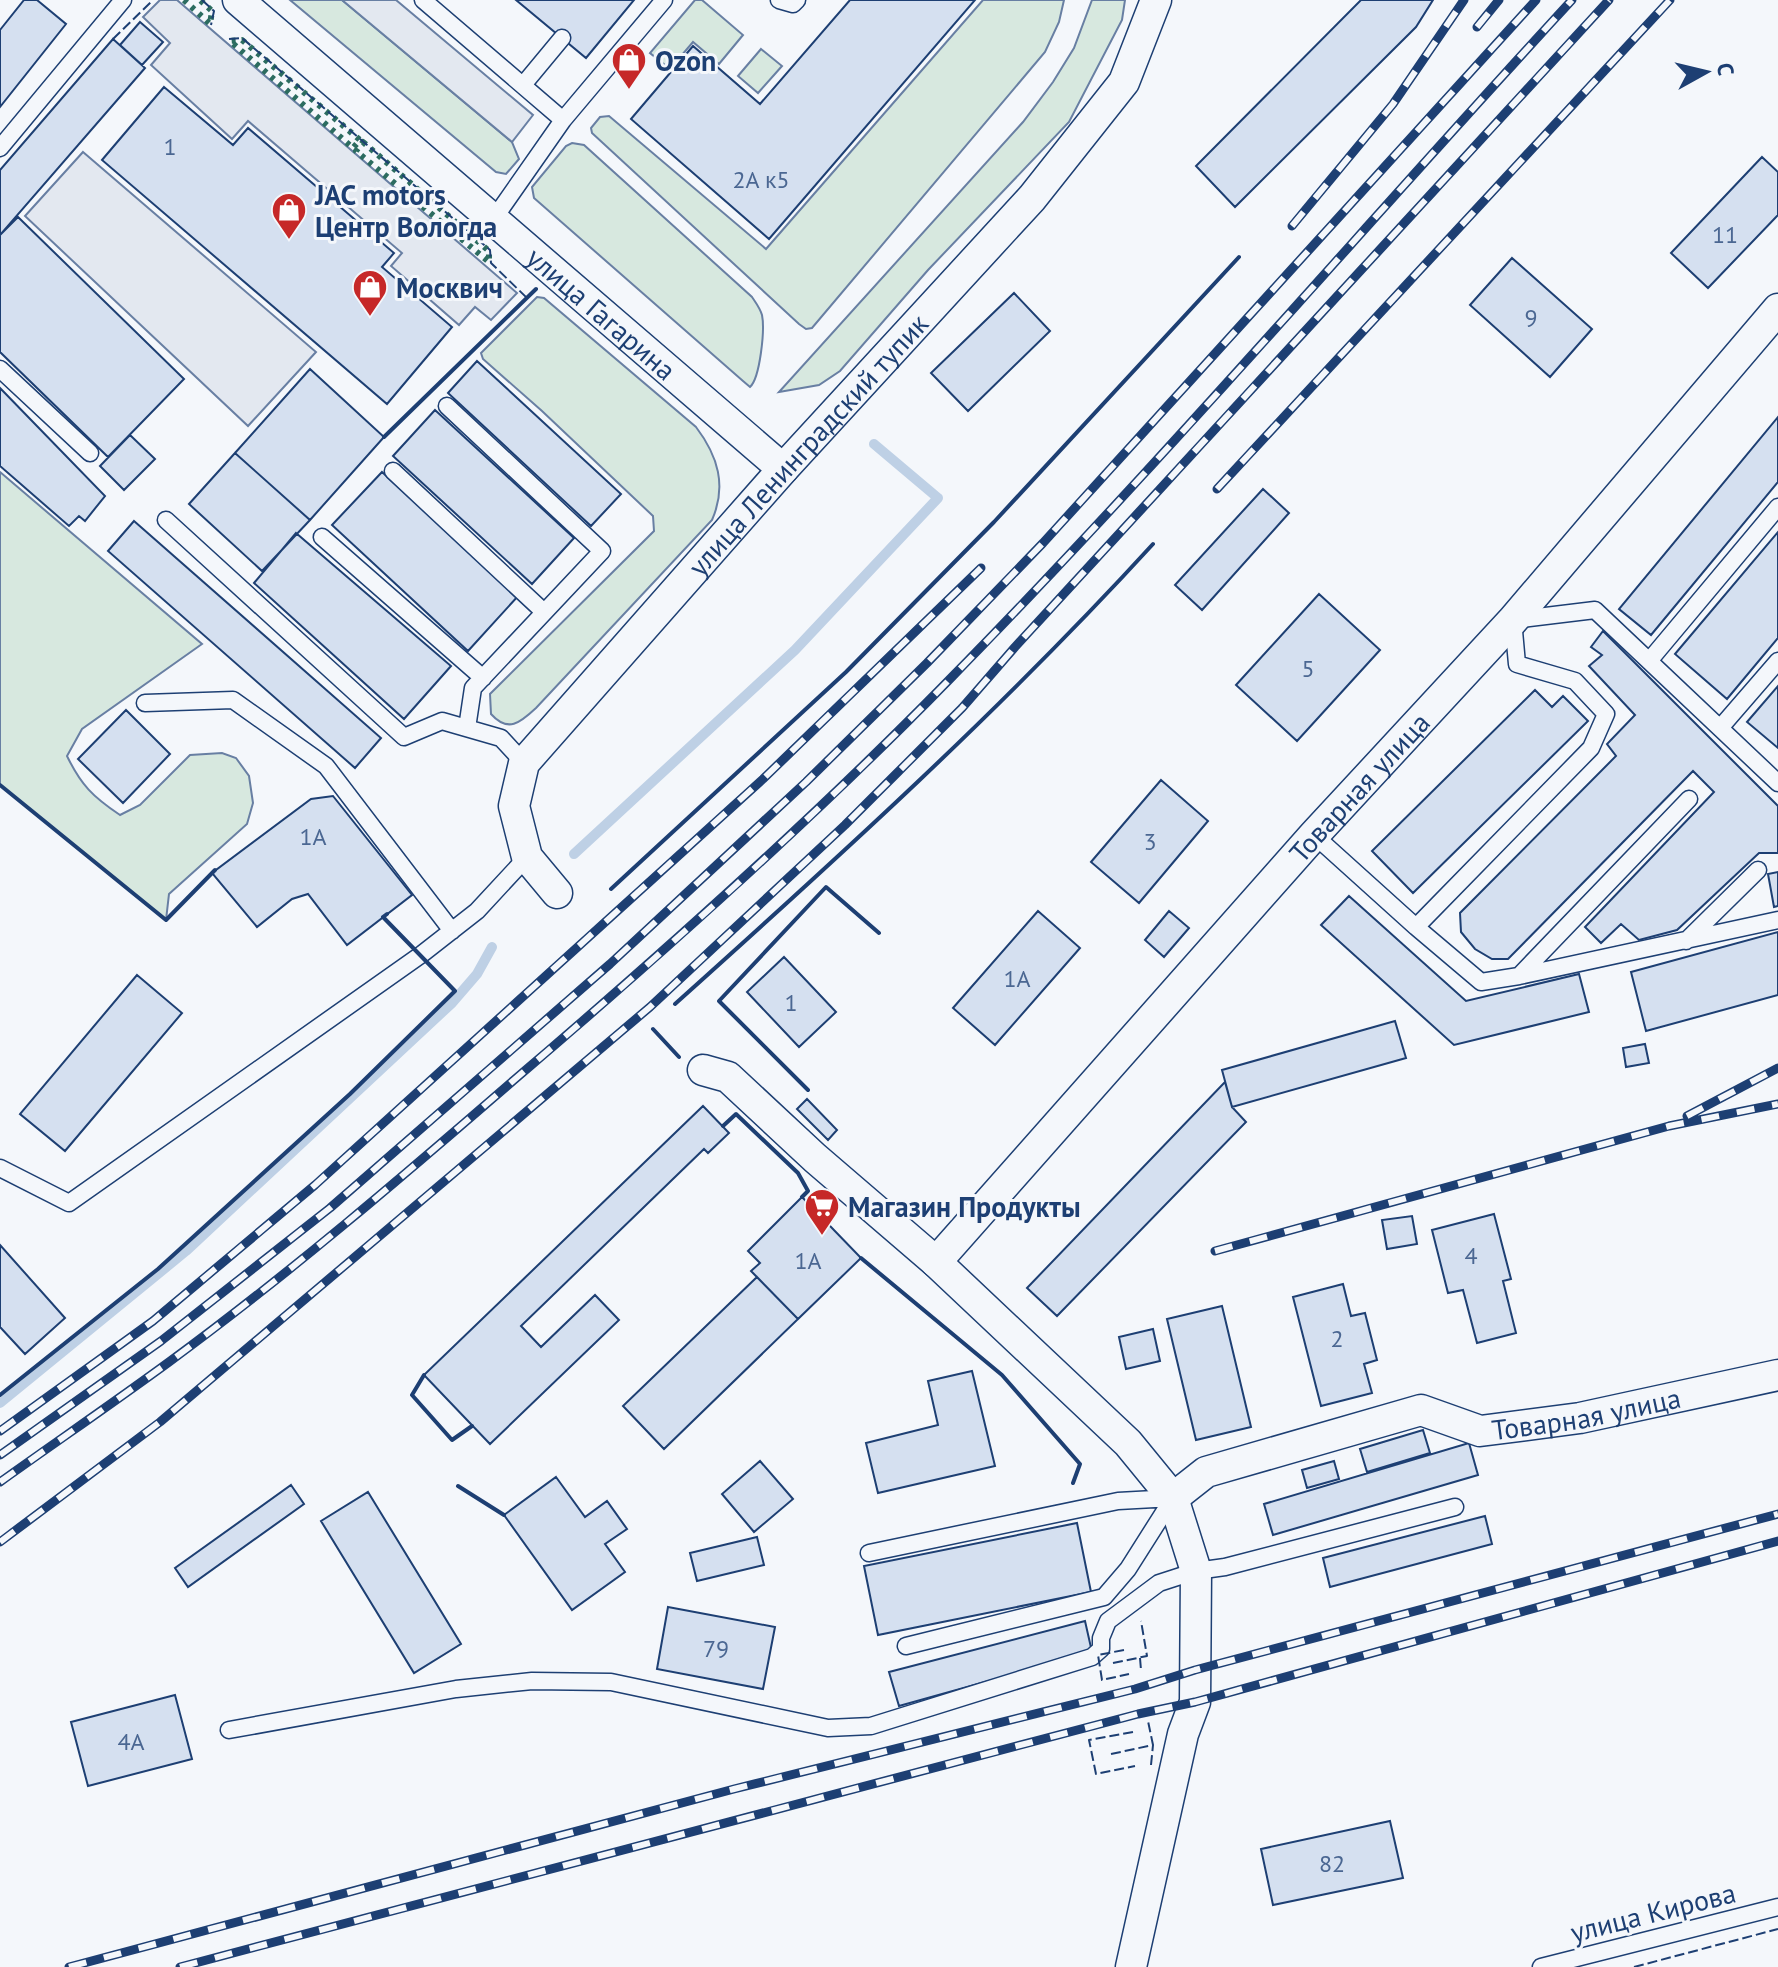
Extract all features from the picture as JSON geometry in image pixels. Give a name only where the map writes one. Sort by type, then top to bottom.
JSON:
[{"type":"street","name":"улица Гагарина","points":[[238,0],[783,469]]},
{"type":"street","name":"улица Ленинградский тупик","points":[[557,893],[527,857],[514,806],[524,763],[783,469],[1032,198],[1124,82],[1152,3]]},
{"type":"street","name":"Товарная улица","points":[[936,1262],[1314,835],[1513,620],[1778,309]]},
{"type":"street","points":[[703,1070],[728,1077],[815,1158],[936,1262],[1128,1443],[1173,1498],[1196,1571],[1195,1702],[1183,1734],[1131,1967]]},
{"type":"street","name":"Товарная улица","points":[[1173,1498],[1206,1472],[1421,1410],[1480,1431],[1580,1418],[1778,1375]]},
{"type":"lane","points":[[0,148],[123,0]]},
{"type":"lane","points":[[423,0],[563,120]]},
{"type":"lane","points":[[493,220],[563,120],[664,0]]},
{"type":"lane","points":[[779,0],[793,4],[797,0]]},
{"type":"lane","points":[[523,85],[562,38]]},
{"type":"lane","points":[[0,369],[90,453]]},
{"type":"lane","points":[[447,406],[602,551],[473,688],[467,728]]},
{"type":"lane","points":[[393,471],[544,612]]},
{"type":"lane","points":[[1649,661],[1778,507]]},
{"type":"lane","points":[[166,520],[404,737],[442,721],[501,738],[524,763]]},
{"type":"lane","points":[[322,537],[483,678]]},
{"type":"lane","points":[[1416,927],[1591,748],[1606,714],[1575,681],[1517,664],[1513,620],[1595,610],[1778,783]]},
{"type":"lane","points":[[1720,728],[1778,661]]},
{"type":"lane","points":[[145,703],[233,700],[326,766],[452,931]]},
{"type":"lane","points":[[1519,976],[1689,799]]},
{"type":"lane","points":[[1314,835],[1481,982],[1685,942],[1778,920]]},
{"type":"lane","points":[[0,1168],[69,1203],[452,931],[477,911],[527,857]]},
{"type":"lane","points":[[1685,942],[1758,870]]},
{"type":"lane","points":[[869,1553],[1118,1501],[1173,1498]]},
{"type":"lane","points":[[906,1646],[1104,1597],[1128,1569],[1173,1498]]},
{"type":"lane","points":[[229,1730],[456,1689],[532,1681],[611,1682],[828,1728],[871,1726],[1092,1657],[1101,1649],[1101,1638],[1108,1621],[1159,1583],[1196,1571],[1225,1567],[1455,1507]]},
{"type":"lane","name":"улица Кирова","points":[[1541,1967],[1778,1907]]},
{"type":"shaded area","points":[[160,0],[177,0],[517,293],[491,320],[475,307],[459,325],[391,266],[402,253],[248,121],[232,139],[151,65],[170,43],[143,17]]},
{"type":"shaded area","points":[[290,0],[342,0],[512,142],[519,159],[506,174],[496,172]]},
{"type":"shaded area","points":[[342,0],[396,0],[533,115],[512,142]]},
{"type":"shaded area","points":[[695,0],[702,0],[743,35],[719,64],[693,42],[670,69],[650,53]]},
{"type":"shaded area","points":[[983,0],[1064,0],[1059,22],[1045,52],[812,328],[806,329],[799,324],[592,133],[591,128],[600,117],[609,116],[766,249]]},
{"type":"shaded area","points":[[1092,0],[1125,0],[1122,20],[1069,122],[928,270],[840,371],[819,385],[779,392],[1023,122],[1074,48]]},
{"type":"shaded area","points":[[761,49],[782,66],[758,93],[738,76]]},
{"type":"shaded area","points":[[572,143],[584,145],[752,297],[762,315],[763,331],[759,364],[750,387],[534,198],[532,187],[566,146]]},
{"type":"shaded area","points":[[83,152],[316,352],[248,426],[25,216]]},
{"type":"shaded area","points":[[537,297],[544,298],[696,427],[715,460],[719,495],[712,520],[536,708],[519,722],[508,724],[491,714],[490,694],[654,531],[653,516],[483,359],[481,353]]},
{"type":"shaded area","points":[[0,472],[202,644],[82,729],[67,756],[89,790],[120,815],[140,805],[190,755],[222,753],[236,758],[249,776],[253,803],[247,824],[169,894],[166,920],[0,785]]},
{"type":"building","points":[[24,0],[37,0],[66,24],[0,107],[0,30]]},
{"type":"building","points":[[516,0],[634,0],[586,58]]},
{"type":"building","points":[[850,0],[975,0],[769,239],[631,119],[693,46],[760,104]]},
{"type":"building","points":[[1361,0],[1433,0],[1416,27],[1235,207],[1196,166]]},
{"type":"building","points":[[140,22],[163,42],[142,65],[120,45]]},
{"type":"building","points":[[113,39],[145,68],[0,235],[0,170]]},
{"type":"building","points":[[164,87],[233,145],[248,128],[394,253],[382,267],[452,327],[387,404],[102,160]]},
{"type":"building","points":[[1762,157],[1778,172],[1778,215],[1708,288],[1671,253]]},
{"type":"building","points":[[18,217],[184,379],[108,457],[0,352],[0,235]]},
{"type":"building","points":[[1512,258],[1592,329],[1550,377],[1470,305]]},
{"type":"building","points":[[1014,293],[1050,331],[968,411],[931,373]]},
{"type":"building","points":[[477,361],[621,494],[591,526],[448,393]]},
{"type":"building","points":[[310,369],[384,437],[310,520],[235,453]]},
{"type":"building","points":[[0,388],[105,496],[85,521],[79,516],[69,526],[0,466]]},
{"type":"building","points":[[435,410],[574,538],[532,584],[393,456]]},
{"type":"building","points":[[1778,417],[1778,482],[1651,635],[1619,609]]},
{"type":"building","points":[[130,435],[155,459],[124,490],[100,466]]},
{"type":"building","points":[[235,453],[310,520],[262,571],[189,504]]},
{"type":"building","points":[[382,472],[519,595],[468,651],[332,525]]},
{"type":"building","points":[[1263,489],[1289,513],[1202,610],[1175,585]]},
{"type":"building","points":[[134,521],[381,738],[355,768],[108,551]]},
{"type":"building","points":[[1778,532],[1778,638],[1727,699],[1675,654]]},
{"type":"building","points":[[296,533],[451,666],[404,719],[254,583]]},
{"type":"building","points":[[1319,594],[1380,650],[1297,741],[1236,685]]},
{"type":"building","points":[[1603,631],[1778,806],[1778,853],[1759,853],[1677,930],[1639,940],[1621,924],[1601,943],[1585,927],[1714,792],[1693,771],[1508,959],[1492,959],[1475,949],[1461,932],[1460,913],[1616,756],[1607,744],[1635,715],[1589,666],[1602,655],[1591,647]]},
{"type":"building","points":[[1778,686],[1778,748],[1747,722]]},
{"type":"building","points":[[1535,690],[1552,707],[1563,696],[1588,721],[1413,893],[1372,851]]},
{"type":"building","points":[[126,710],[170,754],[123,803],[78,759]]},
{"type":"building","points":[[1161,780],[1208,821],[1139,903],[1091,862]]},
{"type":"building","points":[[333,796],[412,895],[347,945],[308,894],[292,899],[257,927],[212,873],[311,799]]},
{"type":"building","points":[[1778,872],[1778,906],[1774,907],[1768,874]]},
{"type":"building","points":[[1349,896],[1466,1001],[1579,974],[1589,1012],[1454,1045],[1321,925]]},
{"type":"building","points":[[1038,911],[1080,948],[995,1045],[953,1008]]},
{"type":"building","points":[[1169,911],[1189,928],[1164,957],[1145,940]]},
{"type":"building","points":[[1778,932],[1778,995],[1646,1031],[1631,972]]},
{"type":"building","points":[[784,957],[836,1012],[799,1047],[747,992]]},
{"type":"building","points":[[137,975],[182,1013],[65,1151],[20,1114]]},
{"type":"building","points":[[1395,1021],[1406,1058],[1232,1107],[1222,1070]]},
{"type":"building","points":[[1645,1044],[1649,1063],[1626,1067],[1623,1048]]},
{"type":"building","points":[[1225,1082],[1232,1107],[1246,1122],[1057,1316],[1027,1288]]},
{"type":"building","points":[[807,1099],[837,1130],[828,1140],[797,1109]]},
{"type":"building","points":[[703,1106],[729,1133],[708,1153],[704,1149],[521,1326],[541,1347],[595,1295],[619,1320],[490,1444],[424,1375]]},
{"type":"building","points":[[802,1197],[861,1258],[798,1319],[751,1271],[760,1263],[748,1251]]},
{"type":"building","points":[[1494,1214],[1511,1279],[1503,1281],[1516,1333],[1477,1343],[1463,1290],[1448,1293],[1432,1230]]},
{"type":"building","points":[[1412,1216],[1417,1244],[1387,1249],[1382,1220]]},
{"type":"building","points":[[0,1245],[65,1318],[25,1354],[0,1327]]},
{"type":"building","points":[[757,1277],[798,1319],[664,1449],[623,1406]]},
{"type":"building","points":[[1343,1284],[1351,1316],[1365,1313],[1377,1360],[1364,1364],[1372,1393],[1321,1406],[1293,1297]]},
{"type":"building","points":[[1222,1306],[1251,1427],[1196,1440],[1167,1319]]},
{"type":"building","points":[[1153,1329],[1160,1361],[1126,1369],[1119,1337]]},
{"type":"building","points":[[972,1371],[995,1466],[878,1493],[866,1443],[938,1425],[928,1381]]},
{"type":"building","points":[[1423,1430],[1430,1453],[1367,1472],[1360,1449]]},
{"type":"building","points":[[1469,1443],[1478,1475],[1273,1535],[1264,1504]]},
{"type":"building","points":[[760,1461],[793,1499],[754,1532],[722,1494]]},
{"type":"building","points":[[1334,1461],[1339,1479],[1307,1488],[1302,1470]]},
{"type":"building","points":[[556,1477],[585,1517],[607,1501],[627,1529],[605,1544],[625,1572],[572,1610],[504,1515]]},
{"type":"building","points":[[291,1485],[304,1504],[188,1587],[175,1568]]},
{"type":"building","points":[[368,1492],[461,1644],[414,1673],[321,1521]]},
{"type":"building","points":[[1485,1516],[1492,1544],[1330,1587],[1323,1558]]},
{"type":"building","points":[[1077,1523],[1091,1592],[878,1635],[864,1566]]},
{"type":"building","points":[[757,1537],[764,1565],[697,1581],[690,1553]]},
{"type":"building","points":[[668,1607],[775,1627],[763,1689],[657,1669]]},
{"type":"building","points":[[1085,1621],[1092,1652],[899,1706],[889,1672]]},
{"type":"building","points":[[175,1695],[192,1759],[88,1786],[71,1722]]},
{"type":"building","points":[[1390,1821],[1403,1878],[1273,1905],[1261,1849]]},
{"type":"waterway","points":[[574,854],[795,650],[938,498],[874,444]]},
{"type":"waterway","points":[[0,1403],[186,1251],[452,1003],[477,974],[492,947]]},
{"type":"railway","points":[[1292,226],[1393,104],[1464,0]]},
{"type":"railway","points":[[1477,27],[1499,0]]},
{"type":"railway","points":[[0,1455],[161,1341],[330,1208],[610,964],[806,782],[1043,543],[1536,0]]},
{"type":"railway","points":[[0,1482],[214,1329],[344,1224],[625,984],[789,836],[947,682],[1106,515],[1572,0]]},
{"type":"railway","points":[[0,1542],[160,1422],[650,1007],[845,825],[962,708],[1609,0]]},
{"type":"railway","points":[[1217,489],[1670,0]]},
{"type":"railway","points":[[0,1431],[153,1321],[315,1185],[763,779],[981,568]]},
{"type":"railway","points":[[1687,1116],[1778,1068]]},
{"type":"railway","points":[[1215,1251],[1669,1126],[1778,1104]]},
{"type":"railway","points":[[69,1967],[734,1789],[1135,1689],[1195,1670],[1778,1514]]},
{"type":"railway","points":[[180,1967],[1138,1714],[1195,1702],[1778,1541]]},
{"type":"hedge","points":[[184,0],[210,24],[212,11],[200,0]]},
{"type":"hedge","points":[[242,40],[360,140],[353,148],[230,41],[242,40]]},
{"type":"hedge","points":[[363,142],[489,251],[489,262],[356,151],[363,142]]},
{"type":"fence","points":[[113,39],[153,0]]},
{"type":"fence","points":[[202,0],[214,11],[211,25]]},
{"type":"fence","points":[[229,39],[242,38],[490,250],[491,263],[527,298]]},
{"type":"fence","points":[[1113,1663],[1147,1656],[1141,1621]]},
{"type":"fence","points":[[1124,1650],[1098,1655],[1102,1680],[1129,1674]]},
{"type":"fence","points":[[1140,1658],[1141,1670]]},
{"type":"fence","points":[[1111,1754],[1153,1745],[1148,1721]]},
{"type":"fence","points":[[1133,1732],[1089,1740],[1096,1774],[1135,1766]]},
{"type":"fence","points":[[1151,1765],[1153,1745]]},
{"type":"fence","points":[[1634,1967],[1778,1929]]},
{"type":"wall","points":[[611,889],[846,672],[994,522],[1239,257]]},
{"type":"wall","points":[[384,437],[536,289]]},
{"type":"wall","points":[[675,1004],[979,723],[1153,544]]},
{"type":"wall","points":[[0,785],[166,920],[215,870]]},
{"type":"wall","points":[[808,1090],[719,1001],[826,887],[879,933]]},
{"type":"wall","points":[[0,1395],[158,1269],[350,1094],[455,991],[383,917],[387,914]]},
{"type":"wall","points":[[653,1029],[679,1057]]},
{"type":"wall","points":[[723,1126],[736,1114],[798,1173],[808,1191],[802,1197]]},
{"type":"wall","points":[[861,1258],[1002,1375],[1080,1464],[1073,1483]]},
{"type":"wall","points":[[424,1375],[412,1395],[452,1440],[472,1426]]},
{"type":"wall","points":[[458,1486],[504,1515]]},
{"type":"place","name":"Ozon","points":[[629,91]]},
{"type":"place","name":"JAC motors Центр Вологда","points":[[289,241]]},
{"type":"place","name":"Москвич","points":[[370,318]]},
{"type":"place","name":"Магазин Продукты","points":[[822,1237]]}]
